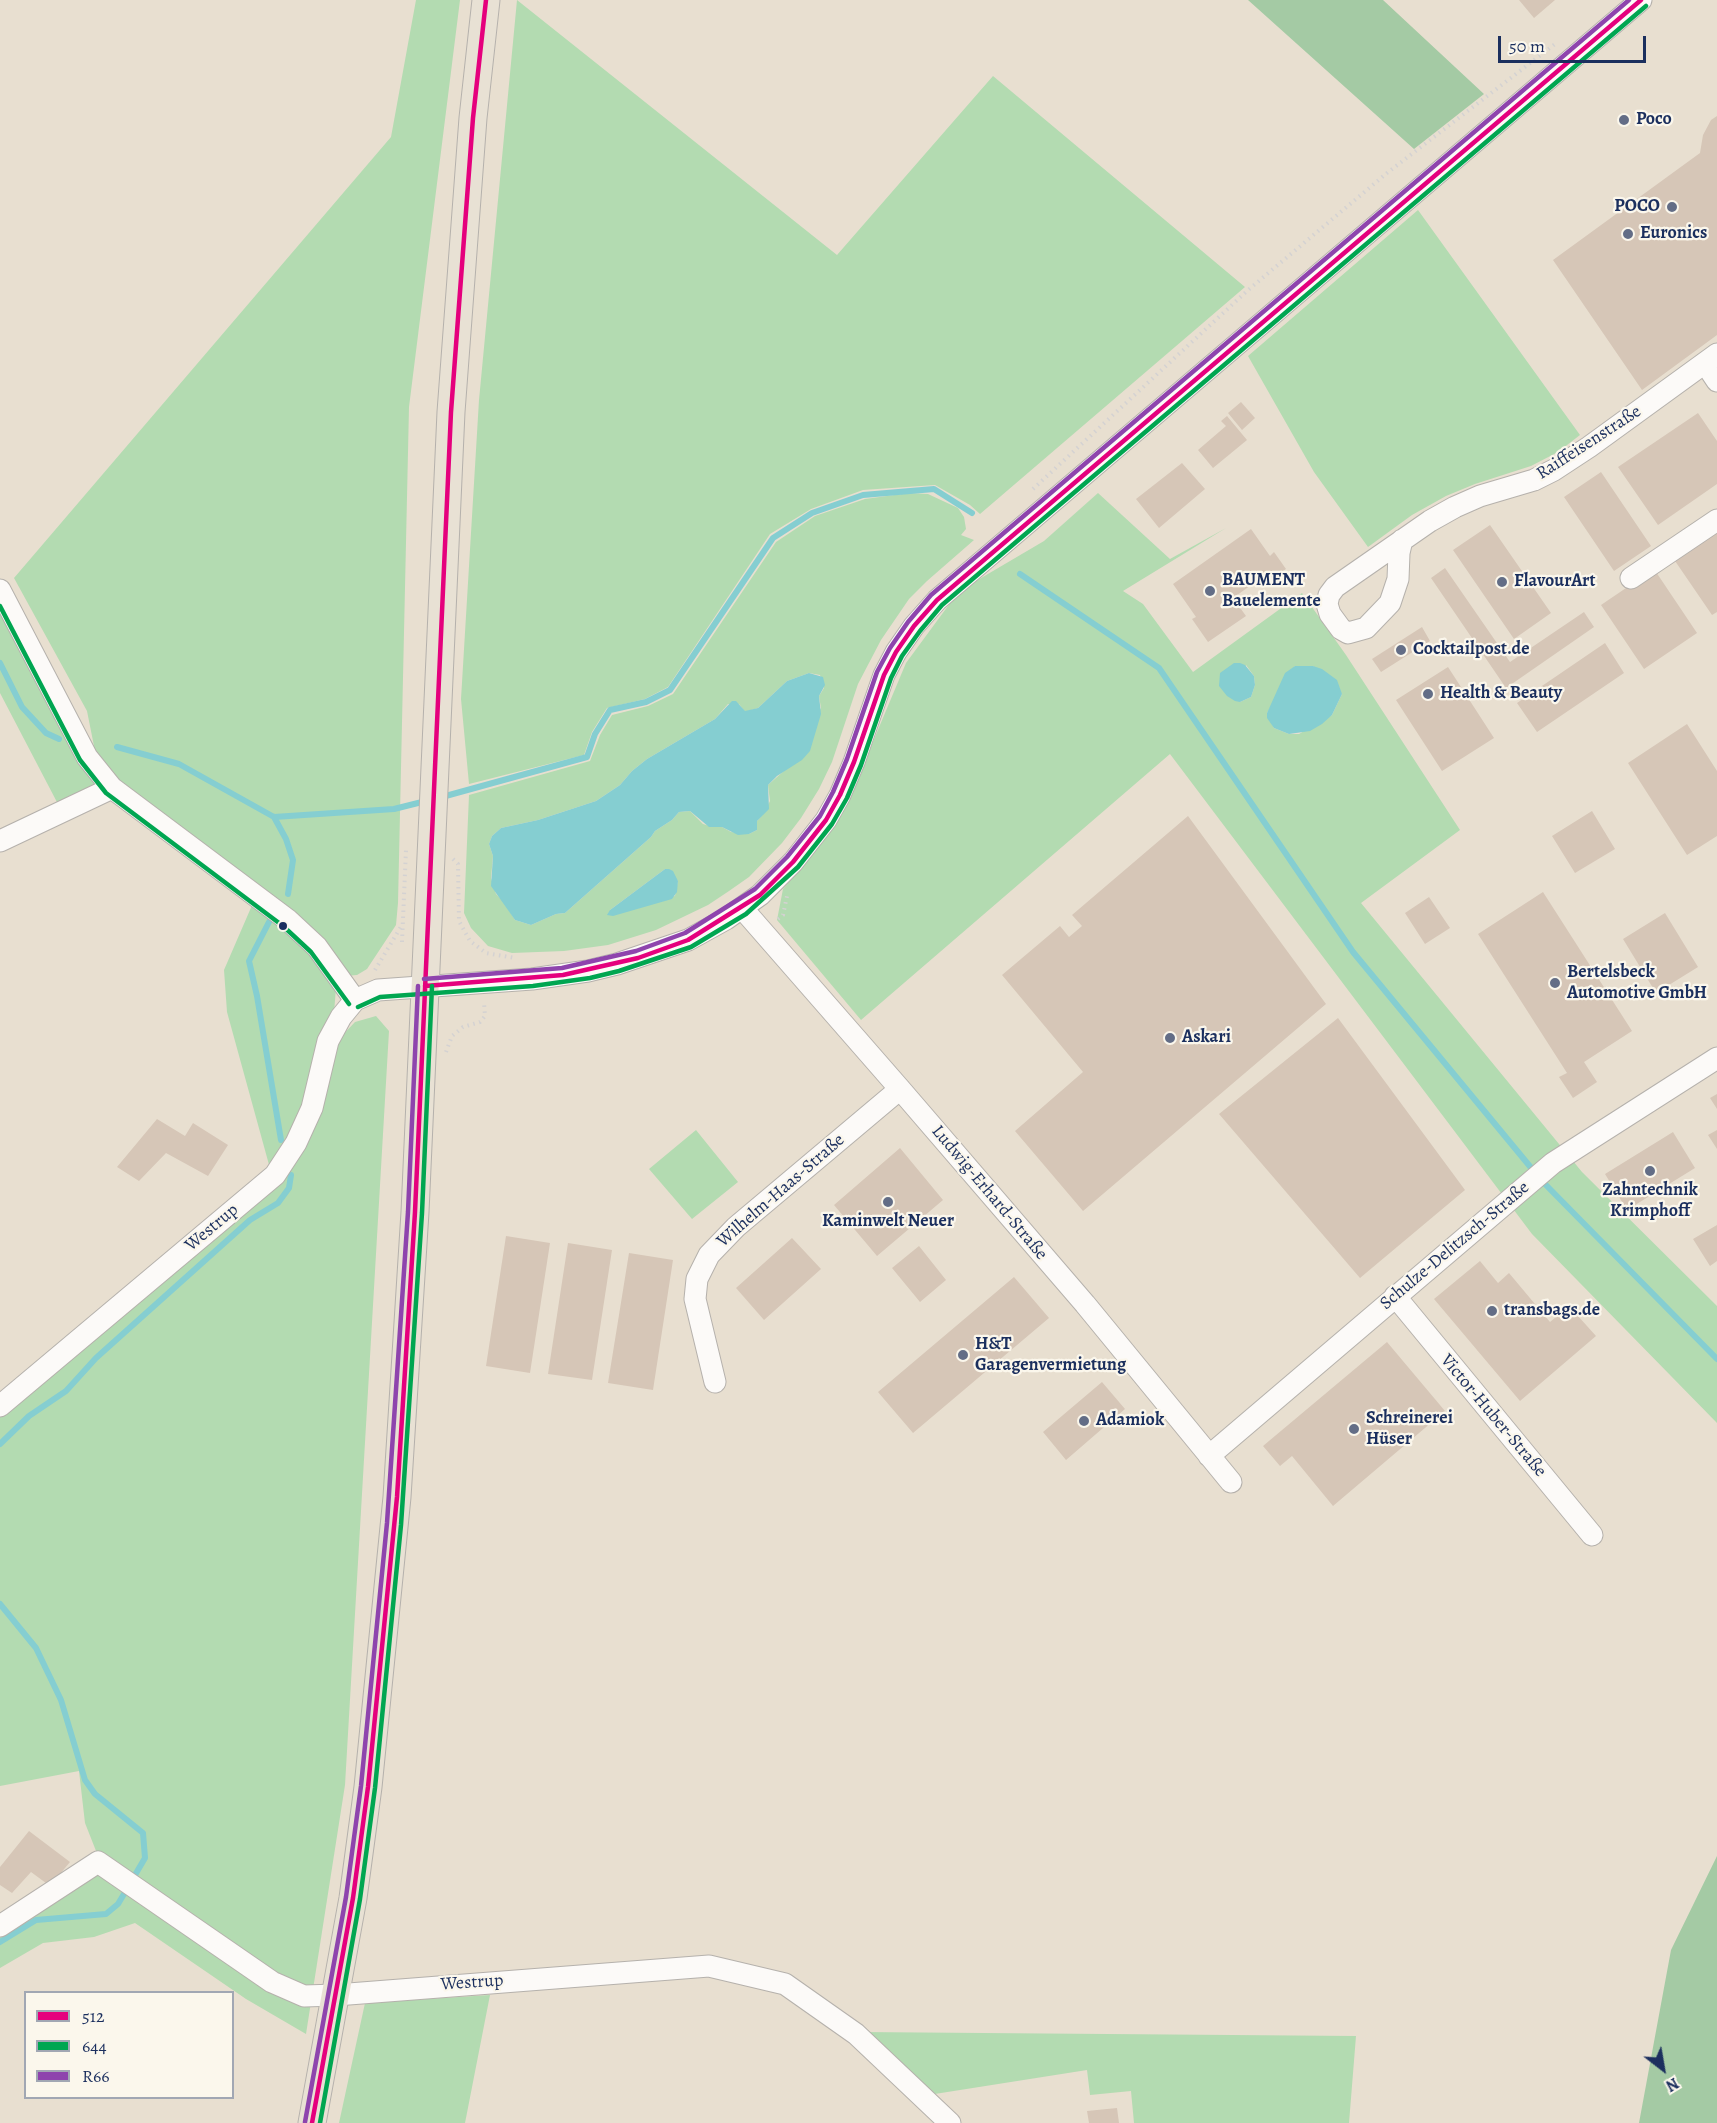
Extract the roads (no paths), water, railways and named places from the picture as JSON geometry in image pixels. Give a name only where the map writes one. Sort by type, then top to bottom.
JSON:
[{"type":"main road","points":[[312,2123],[353,1898],[368,1787],[397,1497],[415,1212],[451,412],[473,118],[486,0]]},
{"type":"street","points":[[0,590],[87,757],[112,788],[288,920],[317,947],[355,1000],[378,990],[532,979],[588,971],[638,958],[688,940],[742,908],[777,879],[793,862],[826,820],[840,795],[884,675],[896,652],[914,626],[937,600],[1641,0]]},
{"type":"street","name":"Raiffeisenstraße","points":[[1402,540],[1455,507],[1480,496],[1534,480],[1554,470],[1713,366]]},
{"type":"street","points":[[1631,578],[1717,520]]},
{"type":"street","points":[[0,840],[112,788]]},
{"type":"street","name":"Ludwig-Erhard-Straße","points":[[742,908],[1084,1304],[1231,1482]]},
{"type":"street","name":"Westrup","points":[[0,1406],[275,1175],[296,1143],[312,1108],[328,1041],[341,1017],[355,1000]]},
{"type":"street","name":"Schulze-Delitzsch-Straße","points":[[1209,1456],[1553,1163],[1717,1058]]},
{"type":"street","name":"Wilhelm-Haas-Straße","points":[[715,1382],[695,1299],[697,1279],[710,1255],[736,1227],[900,1089]]},
{"type":"street","name":"Victor-Huber-Straße","points":[[1395,1296],[1592,1534]]},
{"type":"street","name":"Westrup","points":[[0,1926],[98,1863],[273,1982],[304,1996],[710,1966],[785,1984],[856,2034],[950,2123]]},
{"type":"water","points":[[1234,663],[1245,665],[1254,676],[1255,685],[1251,697],[1240,702],[1227,696],[1219,686],[1220,673]]},
{"type":"water","points":[[1295,666],[1313,666],[1322,669],[1337,680],[1342,694],[1332,715],[1322,724],[1310,731],[1289,734],[1274,728],[1267,718],[1267,713],[1285,673]]},
{"type":"water","points":[[809,673],[823,677],[825,685],[819,696],[821,714],[810,751],[802,760],[777,776],[768,785],[769,809],[757,821],[757,830],[749,834],[738,835],[722,827],[709,827],[690,811],[679,812],[565,913],[556,914],[531,925],[515,920],[491,886],[493,856],[489,844],[492,836],[501,828],[538,820],[596,801],[620,785],[647,759],[715,719],[732,701],[736,701],[745,711],[758,708],[787,681]]},
{"type":"water","points":[[665,869],[673,871],[678,881],[677,892],[672,899],[613,916],[607,915],[610,910]]},
{"type":"waterway","points":[[442,797],[587,757],[595,734],[610,710],[646,702],[670,690],[773,538],[812,513],[863,495],[934,489],[972,513]]},
{"type":"waterway","points":[[1020,574],[1159,668],[1353,952],[1542,1181],[1717,1359]]},
{"type":"waterway","points":[[0,663],[22,707],[46,733],[59,739]]},
{"type":"waterway","points":[[117,747],[179,764],[274,817],[394,809],[426,801]]},
{"type":"waterway","points":[[274,817],[286,839],[293,860],[288,894]]},
{"type":"waterway","points":[[269,922],[249,961],[281,1140]]},
{"type":"waterway","points":[[0,1444],[29,1416],[66,1391],[96,1358],[250,1220],[278,1203],[289,1188],[291,1175]]},
{"type":"waterway","points":[[0,1604],[36,1648],[61,1700],[85,1780],[95,1794],[143,1833],[145,1858],[135,1875]]},
{"type":"waterway","points":[[0,1942],[36,1920],[106,1914],[118,1904],[124,1894]]},
{"type":"place","name":"Poco","points":[[1624,120]]},
{"type":"place","name":"POCO","points":[[1672,207]]},
{"type":"place","name":"Euronics","points":[[1628,234]]},
{"type":"place","name":"FlavourArt","points":[[1502,582]]},
{"type":"place","name":"BAUMENT Bauelemente","points":[[1210,591]]},
{"type":"place","name":"Cocktailpost.de","points":[[1401,650]]},
{"type":"place","name":"Health & Beauty","points":[[1428,694]]},
{"type":"place","name":"Bertelsbeck Automotive GmbH","points":[[1555,983]]},
{"type":"place","name":"Askari","points":[[1170,1038]]},
{"type":"place","name":"Zahntechnik Krimphoff","points":[[1650,1171]]},
{"type":"place","name":"Kaminwelt Neuer","points":[[888,1202]]},
{"type":"place","name":"transbags.de","points":[[1492,1311]]},
{"type":"place","name":"H&T Garagenvermietung","points":[[963,1355]]},
{"type":"place","name":"Adamiok","points":[[1084,1421]]},
{"type":"place","name":"Schreinerei Hüser","points":[[1354,1429]]}]
